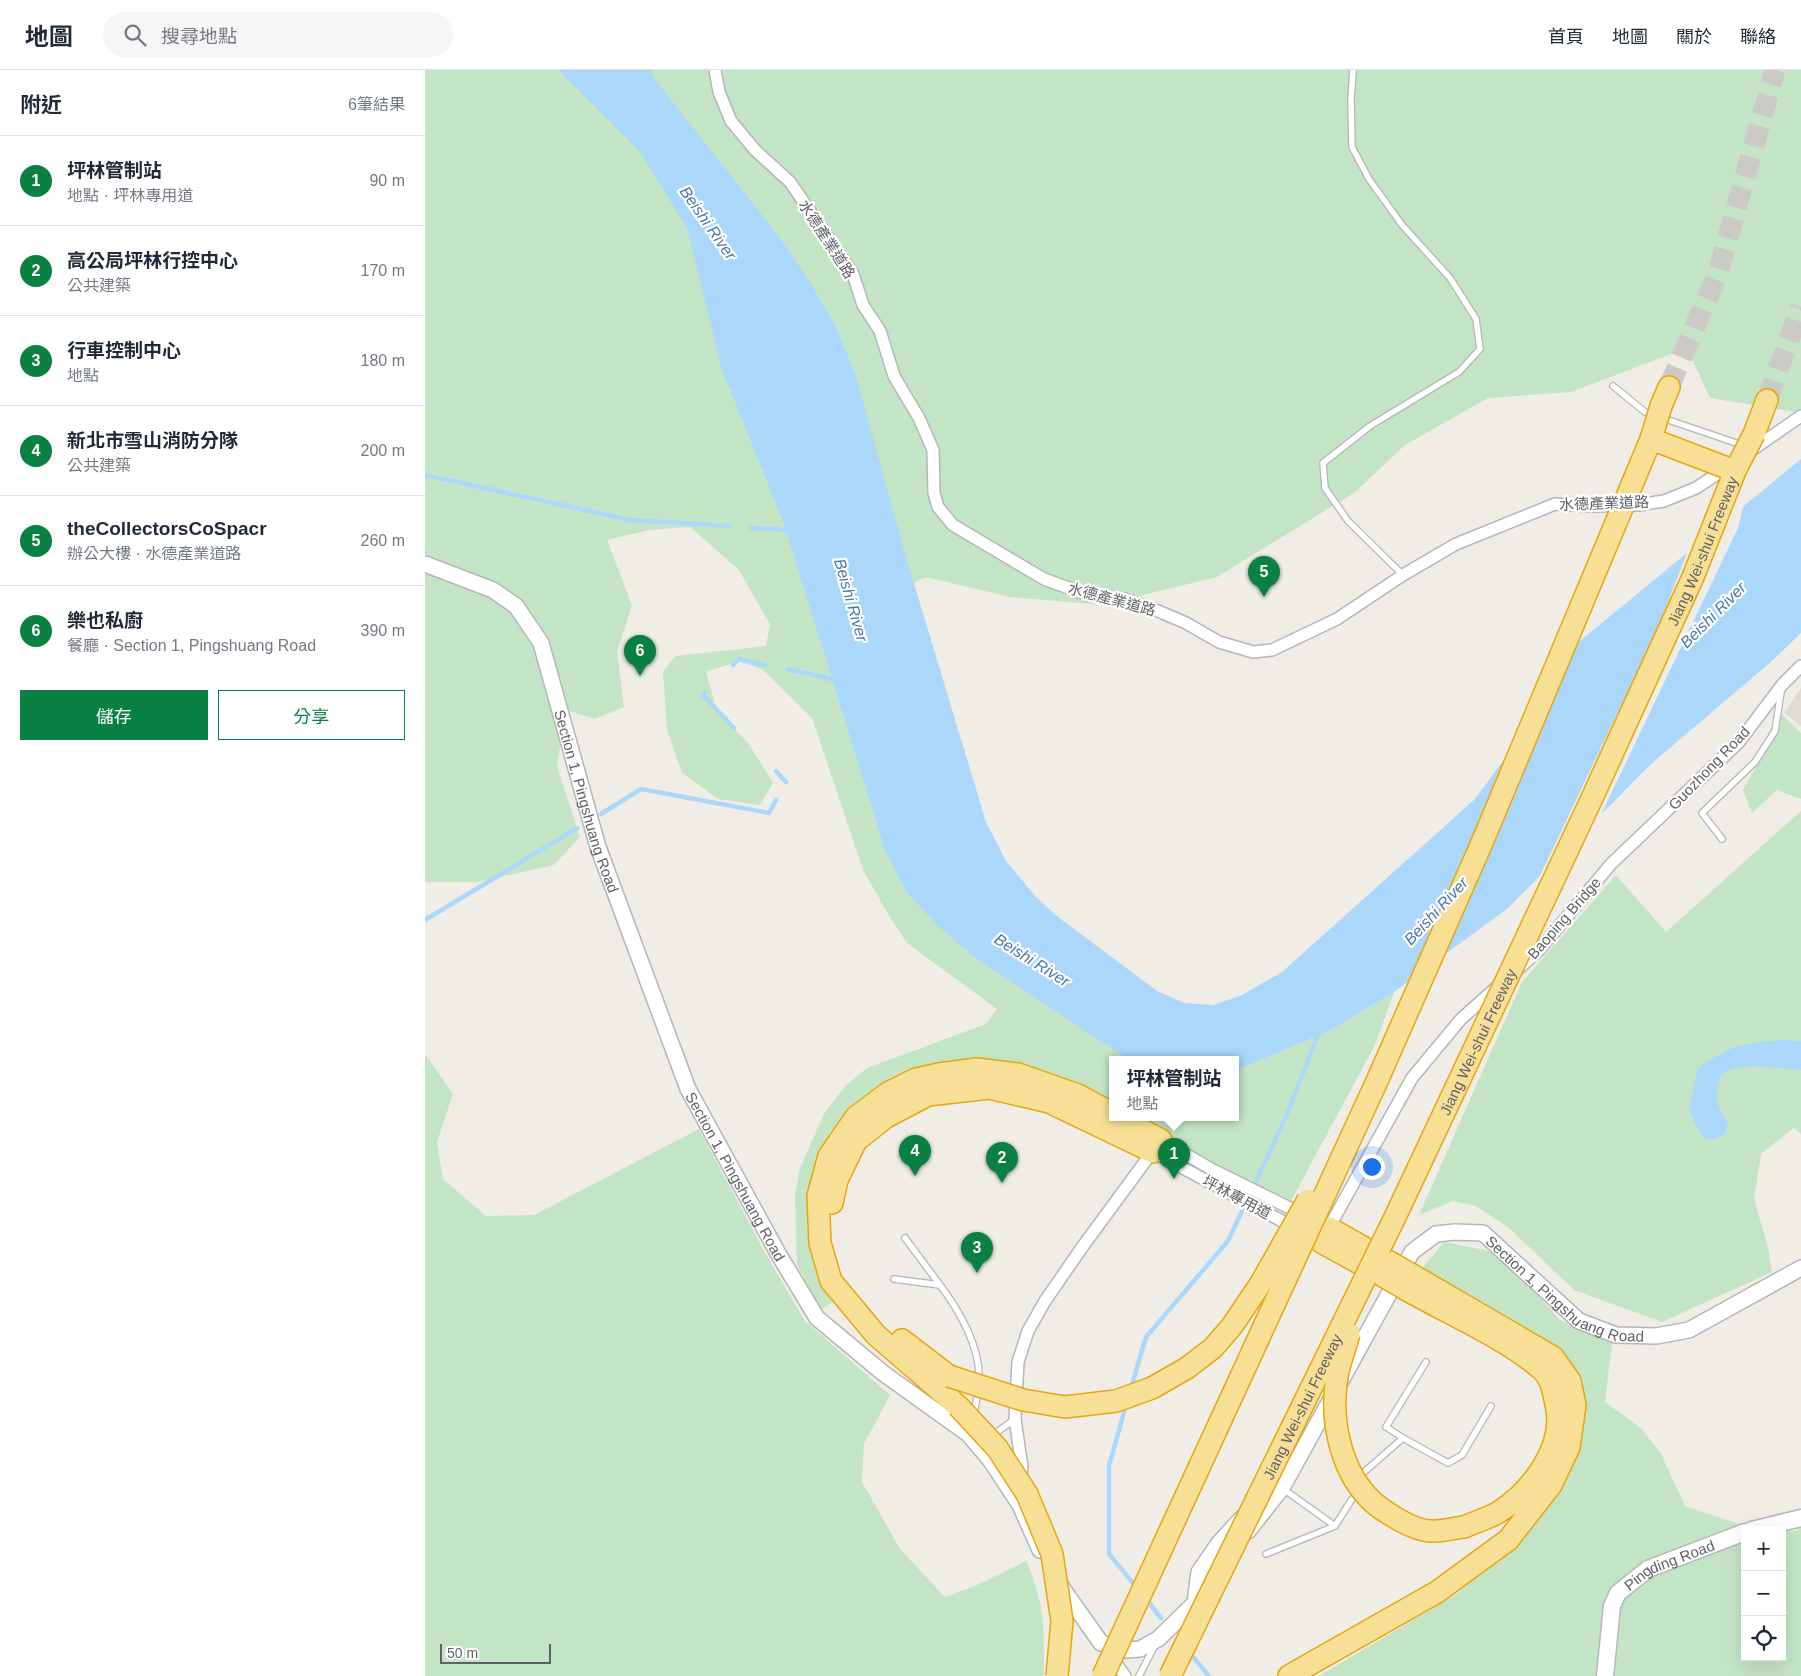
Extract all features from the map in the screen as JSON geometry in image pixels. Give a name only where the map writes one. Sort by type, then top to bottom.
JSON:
[{"type":"highway","points":[[1103,1676],[1377,1080],[1481,845],[1651,439],[1665,397]]},
{"type":"highway","name":"Jiang Wei-shui Freeway","points":[[1170,1676],[1396,1215],[1673,621],[1735,471],[1754,442],[1767,400]]},
{"type":"highway","points":[[1651,439],[1735,471]]},
{"type":"highway","points":[[1057,1676],[1062,1621],[1052,1554],[1027,1494],[997,1448],[958,1406],[876,1335],[831,1281],[819,1243],[818,1196],[829,1156],[856,1117],[887,1094],[917,1079],[977,1069],[1018,1074],[1078,1095],[1109,1112]]},
{"type":"highway","points":[[1157,1146],[1049,1102],[989,1088],[928,1095],[886,1117],[856,1142],[837,1180],[828,1219],[832,1252],[846,1280],[871,1311],[907,1344],[949,1376],[1023,1400],[1065,1407],[1116,1401],[1152,1388],[1187,1368],[1213,1348],[1233,1326],[1261,1283],[1377,1080]]},
{"type":"highway","points":[[1124,1121],[1157,1146]]},
{"type":"highway","points":[[1396,1215],[1351,1327],[1339,1368],[1336,1404],[1339,1444],[1352,1477],[1375,1506],[1403,1522],[1430,1531],[1464,1526],[1498,1513],[1520,1497],[1535,1478],[1559,1432],[1558,1412],[1551,1382],[1543,1370],[1514,1349],[1410,1283]]},
{"type":"highway","points":[[1289,1676],[1437,1592],[1507,1540],[1551,1485],[1569,1447],[1575,1405],[1570,1381],[1553,1357],[1410,1283],[1325,1235]]},
{"type":"main road","points":[[1768,1526],[1801,1518]]},
{"type":"main road","name":"Pingding Road","points":[[1605,1676],[1612,1606],[1618,1593],[1648,1569],[1741,1534]]},
{"type":"street","name":"水德產業道路","points":[[715,70],[719,92],[731,121],[755,150],[790,182],[853,274],[863,305],[880,332],[894,376],[919,418],[933,450],[934,493],[938,507],[953,525],[1044,579],[1088,594],[1125,600],[1151,608],[1186,623],[1219,642],[1253,652],[1272,650],[1337,619],[1403,575],[1456,544],[1555,504],[1619,505],[1664,501],[1696,488],[1754,442],[1801,416]]},
{"type":"street","name":"Section 1, Pingshuang Road","points":[[425,564],[493,590],[516,606],[541,643],[598,848],[688,1089],[779,1255],[817,1318],[883,1373],[968,1434],[991,1462],[1020,1505],[1049,1567],[1067,1598],[1101,1643],[1127,1650],[1140,1649],[1158,1639],[1194,1604],[1282,1488],[1412,1252],[1436,1234],[1455,1232],[1483,1233],[1579,1320],[1616,1335],[1656,1336],[1689,1330],[1801,1268]]},
{"type":"street","name":"Guozhong Road","points":[[1611,864],[1739,742],[1782,685],[1801,666]]},
{"type":"street","name":"Baoping Bridge","points":[[1325,1235],[1412,1078],[1461,1019],[1540,949],[1611,864]]},
{"type":"street","name":"坪林專用道","points":[[1157,1146],[1213,1170],[1290,1208],[1325,1235]]},
{"type":"street","name":"坪林專用道","points":[[1157,1146],[1206,1181],[1284,1222],[1325,1235]]},
{"type":"street","points":[[1020,1505],[1022,1467],[1015,1419],[1018,1362],[1028,1331],[1045,1300],[1157,1146]]},
{"type":"street","points":[[1101,1643],[1125,1676]]},
{"type":"lane","points":[[1353,70],[1351,100],[1352,147],[1369,178],[1402,226],[1450,278],[1476,319],[1480,349],[1459,372],[1369,426],[1323,463],[1325,488],[1348,521],[1403,575]]},
{"type":"lane","points":[[1613,386],[1645,412],[1754,442]]},
{"type":"lane","points":[[1721,838],[1702,813],[1755,762],[1775,731],[1782,685]]},
{"type":"lane","points":[[905,1238],[955,1304],[975,1349],[979,1375],[978,1403],[968,1434],[995,1436],[1015,1419]]},
{"type":"lane","points":[[894,1278],[940,1285]]},
{"type":"lane","points":[[1426,1362],[1386,1427],[1448,1463],[1463,1455],[1491,1406]]},
{"type":"lane","points":[[1363,1473],[1403,1438]]},
{"type":"lane","points":[[1282,1488],[1335,1526]]},
{"type":"lane","points":[[1266,1554],[1335,1526],[1352,1499]]},
{"type":"lane","points":[[1139,1676],[1158,1639]]},
{"type":"shaded area","points":[[1801,688],[1801,726],[1784,713]]},
{"type":"green space","points":[[425,70],[1801,70],[1801,413],[1710,398],[1687,348],[1571,392],[1488,398],[1405,445],[1354,493],[1217,577],[1102,605],[1010,597],[926,577],[817,631],[885,851],[906,892],[979,961],[1123,1056],[1109,1056],[1109,1112],[930,1074],[816,1175],[838,1299],[820,1310],[797,1265],[795,1196],[800,1168],[824,1114],[846,1085],[867,1068],[986,1024],[997,1009],[907,943],[863,870],[812,718],[763,670],[739,661],[706,672],[717,711],[749,744],[773,783],[760,805],[718,799],[682,773],[667,730],[663,672],[675,656],[766,646],[770,624],[738,569],[690,527],[649,530],[607,540],[632,605],[617,652],[624,707],[595,719],[566,710],[557,766],[580,837],[554,865],[477,882],[425,882]]},
{"type":"green space","points":[[1776,709],[1801,733],[1801,799],[1777,790],[1752,813],[1743,790],[1768,746]]},
{"type":"green space","points":[[1801,811],[1801,1134],[1794,1128],[1761,1154],[1754,1199],[1768,1247],[1772,1272],[1662,1322],[1574,1290],[1508,1227],[1476,1206],[1453,1201],[1419,1215],[1522,982],[1616,875],[1666,932]]},
{"type":"green space","points":[[1394,992],[1375,1045],[1291,1201],[1129,1121],[1239,1121],[1239,1069],[1333,1029]]},
{"type":"green space","points":[[425,1054],[453,1094],[437,1142],[443,1179],[486,1216],[534,1215],[699,1129],[764,1251],[805,1321],[890,1395],[864,1444],[862,1482],[900,1549],[945,1597],[977,1585],[1026,1561],[1040,1604],[1044,1676],[425,1676]]},
{"type":"green space","points":[[1444,1242],[1489,1251],[1518,1273],[1560,1320],[1612,1343],[1605,1402],[1641,1428],[1661,1454],[1685,1506],[1745,1526],[1741,1526],[1741,1661],[1786,1661],[1786,1531],[1796,1531],[1801,1527],[1801,1676],[1319,1676],[1460,1592],[1529,1522],[1582,1400],[1418,1273]]},
{"type":"water","name":"Beishi River","points":[[558,70],[651,70],[653,77],[777,234],[810,282],[836,327],[856,376],[906,557],[986,822],[1006,861],[1036,897],[1058,917],[1157,991],[1185,1003],[1213,1005],[1242,995],[1282,972],[1475,799],[1534,719],[1580,641],[1801,459],[1801,633],[1773,660],[1651,764],[1508,908],[1394,992],[1333,1029],[1239,1069],[1239,1056],[1123,1056],[979,961],[938,926],[906,892],[885,851],[784,524],[721,367],[688,230],[641,153]]},
{"type":"water","points":[[1781,1040],[1801,1041],[1801,1070],[1756,1066],[1734,1068],[1721,1075],[1717,1089],[1717,1100],[1720,1110],[1728,1122],[1726,1133],[1713,1140],[1702,1137],[1689,1111],[1697,1069],[1728,1050],[1756,1043]]},
{"type":"pier","points":[[1744,503],[1738,528],[1598,821],[1537,882],[1657,630],[1689,548]]},
{"type":"waterway","points":[[425,475],[630,520],[730,526]]},
{"type":"waterway","points":[[751,528],[789,530]]},
{"type":"waterway","points":[[733,665],[739,659],[765,665]]},
{"type":"waterway","points":[[787,669],[836,680]]},
{"type":"waterway","points":[[705,693],[703,695],[734,728]]},
{"type":"waterway","points":[[776,771],[786,782]]},
{"type":"waterway","points":[[601,814],[641,789],[769,813],[776,800]]},
{"type":"waterway","points":[[425,920],[577,828]]},
{"type":"waterway","points":[[1131,1388],[1146,1337],[1228,1241],[1285,1119],[1320,1030]]},
{"type":"waterway","points":[[1126,1405],[1109,1466],[1109,1554],[1137,1588]]},
{"type":"waterway","points":[[1146,1599],[1161,1618]]},
{"type":"waterway","points":[[1189,1652],[1209,1676]]},
{"type":"tunnel","points":[[1669,387],[1718,273],[1775,70]]},
{"type":"tunnel","points":[[1767,400],[1801,307]]},
{"type":"place","name":"theCollectorsCoSpacr","points":[[1264,597]]},
{"type":"place","name":"樂也私廚","points":[[640,676]]},
{"type":"place","name":"新北市雪山消防分隊","points":[[915,1176]]},
{"type":"place","name":"坪林管制站","points":[[1174,1179]]},
{"type":"place","name":"高公局坪林行控中心","points":[[1002,1183]]},
{"type":"place","name":"行車控制中心","points":[[977,1273]]}]
